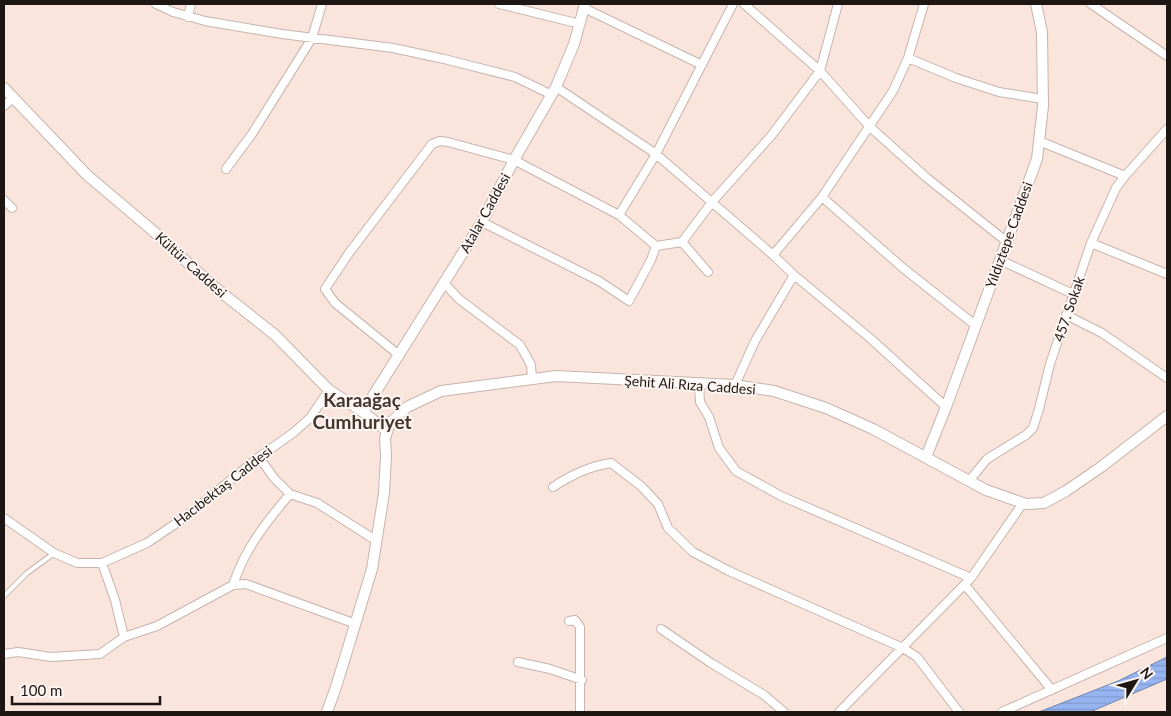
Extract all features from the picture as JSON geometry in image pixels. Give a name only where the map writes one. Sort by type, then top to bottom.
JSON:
[{"type":"street","points":[[156,4],[188,17],[312,38],[393,48],[515,77],[554,91],[656,154],[946,407]]},
{"type":"street","points":[[188,17],[192,4]]},
{"type":"street","points":[[226,169],[252,134],[312,38],[322,4]]},
{"type":"street","points":[[498,4],[580,24]]},
{"type":"street","points":[[618,215],[656,154],[733,4]]},
{"type":"street","points":[[744,4],[820,71],[870,127],[927,178],[1007,242]]},
{"type":"street","points":[[399,355],[335,303],[325,289],[349,253],[432,144],[440,141],[448,142],[514,160],[618,215],[656,246],[682,242],[712,202],[771,136],[820,71],[838,4]]},
{"type":"street","points":[[773,255],[822,197],[893,91],[908,58],[924,4]]},
{"type":"street","name":"Yıldıztepe Caddesi","points":[[926,457],[1007,242],[1036,159],[1043,99],[1042,32],[1036,4]]},
{"type":"street","points":[[1091,4],[1167,56]]},
{"type":"street","points":[[584,6],[702,65]]},
{"type":"street","name":"Atalar Caddesi","points":[[363,412],[482,222],[514,160],[554,91],[580,24],[584,6]]},
{"type":"street","points":[[908,58],[956,78],[999,92],[1043,99]]},
{"type":"street","name":"Kültür Caddesi","points":[[4,88],[87,175],[152,230],[212,285],[275,335],[328,390],[363,412],[386,435]]},
{"type":"street","points":[[4,106],[14,98]]},
{"type":"street","name":"457. Sokak","points":[[969,481],[987,459],[1026,435],[1032,428],[1040,410],[1050,364],[1091,243],[1116,188],[1167,129]]},
{"type":"street","points":[[1039,142],[1125,176]]},
{"type":"street","points":[[822,197],[903,268],[975,325]]},
{"type":"street","points":[[4,200],[12,208]]},
{"type":"street","points":[[482,222],[599,281],[629,301],[651,260],[656,246]]},
{"type":"street","points":[[682,242],[708,272]]},
{"type":"street","points":[[1091,243],[1167,274]]},
{"type":"street","points":[[1000,260],[1073,294]]},
{"type":"street","points":[[736,385],[755,341],[794,275]]},
{"type":"street","points":[[444,283],[459,299],[520,345],[531,365],[532,379]]},
{"type":"street","points":[[1066,315],[1102,333],[1167,378]]},
{"type":"street","name":"Şehit Ali Rıza Caddesi","points":[[386,435],[390,423],[407,407],[441,391],[556,376],[736,385],[774,391],[826,408],[872,429],[986,490],[1023,503]]},
{"type":"street","points":[[699,384],[700,402],[709,417],[718,448],[736,471],[781,496],[971,578]]},
{"type":"street","name":"Hacıbektaş Caddesi","points":[[102,563],[147,543],[184,518],[310,418],[328,390]]},
{"type":"street","points":[[839,712],[965,585],[1023,503],[1044,503],[1066,491],[1117,455],[1167,416]]},
{"type":"street","points":[[327,712],[372,569],[384,493],[386,435]]},
{"type":"street","points":[[259,457],[274,478],[290,494],[316,503],[378,540]]},
{"type":"street","points":[[553,487],[569,477],[596,465],[611,463],[641,486],[658,504],[668,528],[693,552],[737,575],[903,648],[917,658],[959,712]]},
{"type":"street","points":[[233,585],[243,562],[263,526],[290,494]]},
{"type":"street","points":[[4,518],[54,553],[77,563],[102,563],[115,600],[124,637]]},
{"type":"street","points":[[4,654],[18,652],[52,657],[100,654],[124,637],[157,626],[233,585],[246,584],[356,624]]},
{"type":"street","points":[[965,585],[1052,690]]},
{"type":"street","points":[[569,622],[576,620],[580,627],[582,680],[580,712]]},
{"type":"street","points":[[661,629],[711,663],[764,695],[784,712]]},
{"type":"street","points":[[1002,712],[1167,638]]},
{"type":"street","points":[[518,662],[550,669],[582,680]]},
{"type":"lane","points":[[4,596],[27,573],[54,553]]},
{"type":"water","points":[[1167,657],[1167,679],[1090,712],[1039,712],[1118,681]]},
{"type":"district","name":"Karaağaç Cumhuriyet","points":[[362,411]]}]
